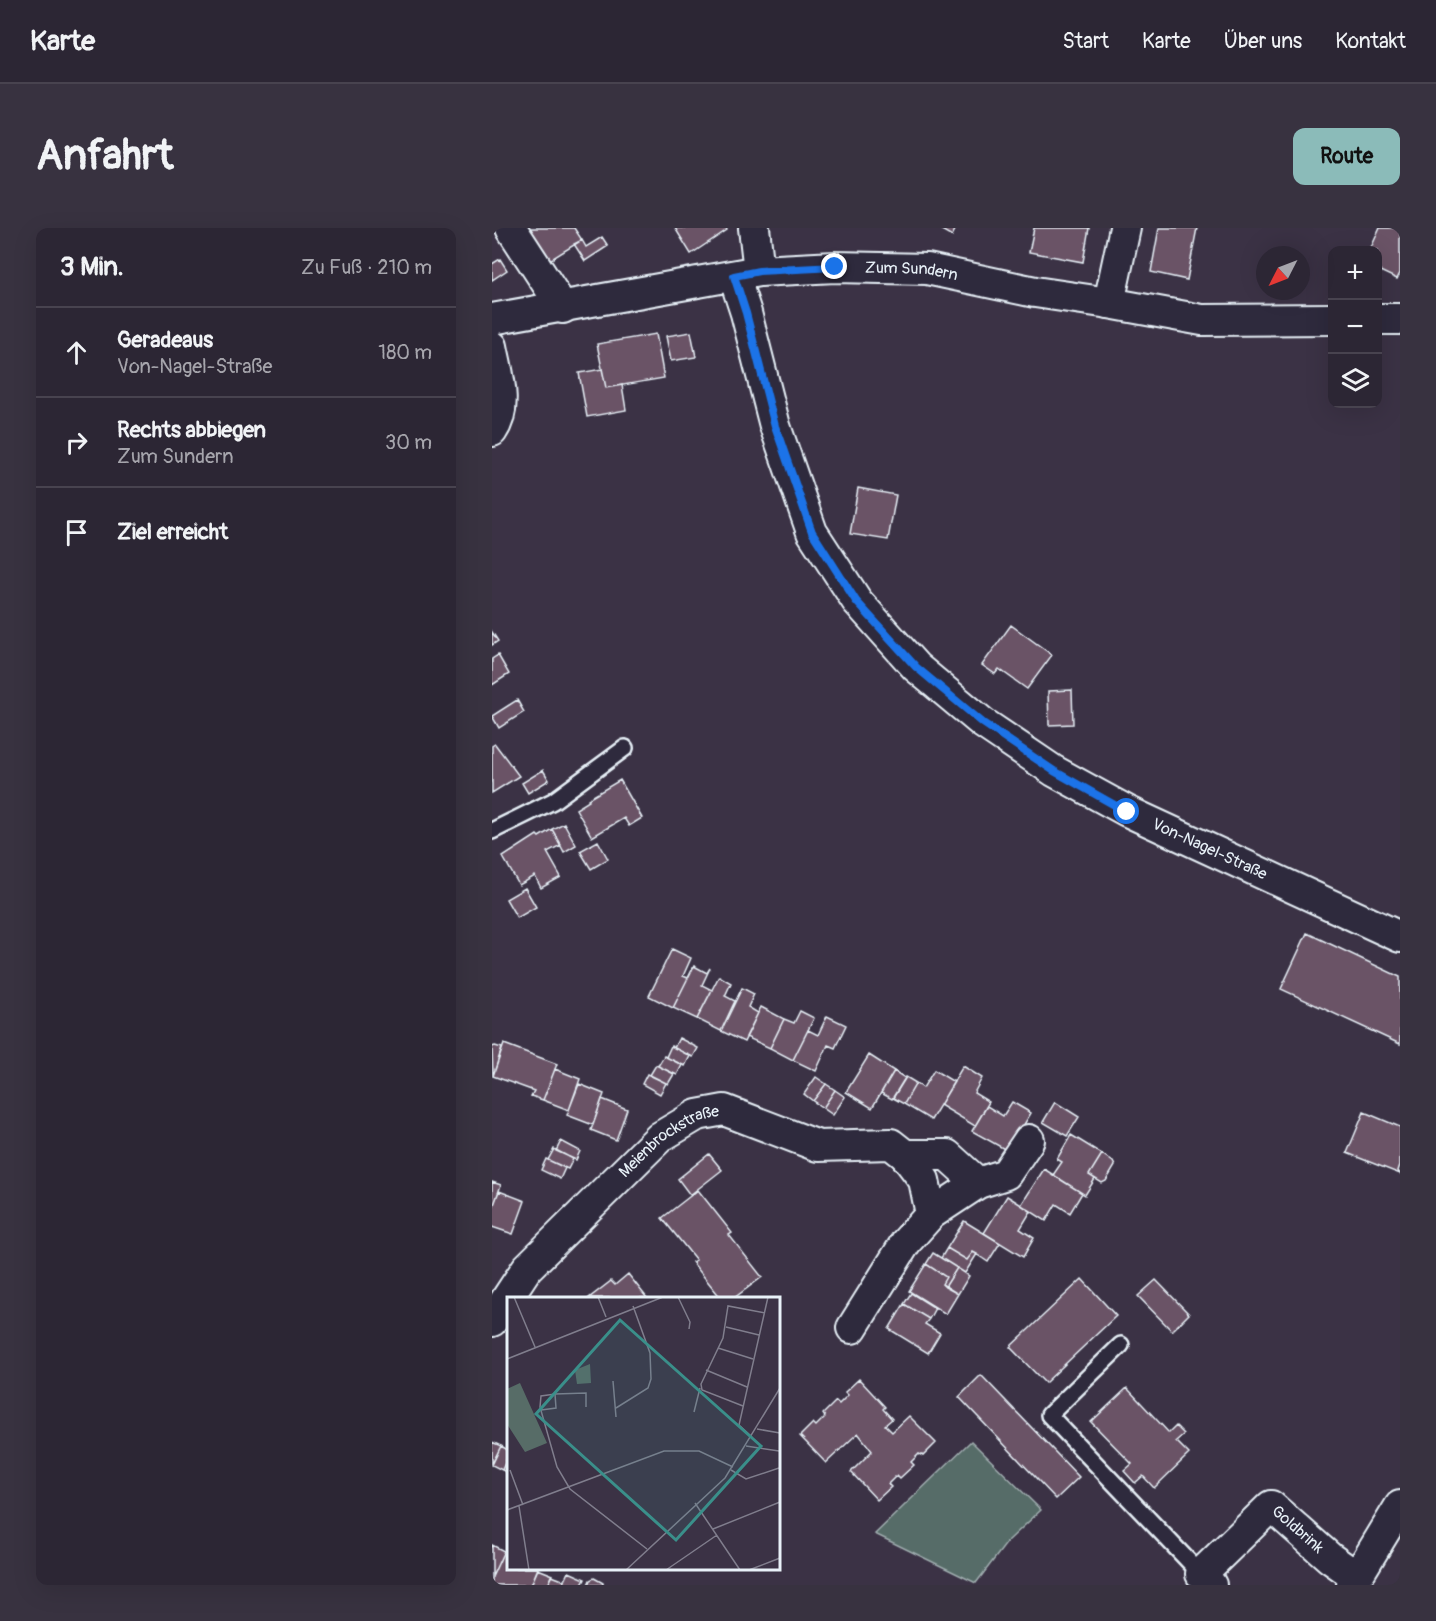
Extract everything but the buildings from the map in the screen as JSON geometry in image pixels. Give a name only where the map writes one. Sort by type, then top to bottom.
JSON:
[{"type":"street","points":[[511,228],[563,308]]},
{"type":"street","name":"Von-Nagel-Straße","points":[[754,228],[746,274],[746,313],[775,426],[812,532],[856,601],[916,667],[983,723],[1054,771],[1127,812],[1400,937]]},
{"type":"street","points":[[1109,303],[1125,228]]},
{"type":"street","name":"Zum Sundern","points":[[492,319],[746,274],[835,267],[927,269],[1035,292],[1202,320],[1328,319]]},
{"type":"street","points":[[1382,319],[1400,319]]},
{"type":"street","points":[[492,346],[501,401],[497,423],[492,431]]},
{"type":"street","name":"Meienbrockstraße","points":[[508,1297],[527,1268],[660,1137],[697,1115],[724,1110],[818,1146],[891,1144],[905,1155],[946,1155],[978,1184]]},
{"type":"street","points":[[852,1328],[906,1242],[931,1214],[978,1184],[1006,1174],[1029,1140]]},
{"type":"street","points":[[905,1155],[924,1180],[931,1214]]},
{"type":"street","name":"Meienbrockstraße","points":[[492,1321],[507,1298]]},
{"type":"street","name":"Goldbrink","points":[[1206,1580],[1271,1506],[1354,1581],[1400,1506]]},
{"type":"lane","points":[[492,831],[553,801],[625,748]]},
{"type":"lane","points":[[1121,1346],[1049,1415],[1206,1580]]},
{"type":"green space","points":[[971,1441],[1041,1510],[1008,1541],[976,1583],[875,1534]]},
{"type":"route","points":[[835,267],[759,271],[734,276],[746,313],[775,426],[812,532],[856,601],[916,667],[983,723],[1054,771],[1127,812]]}]
